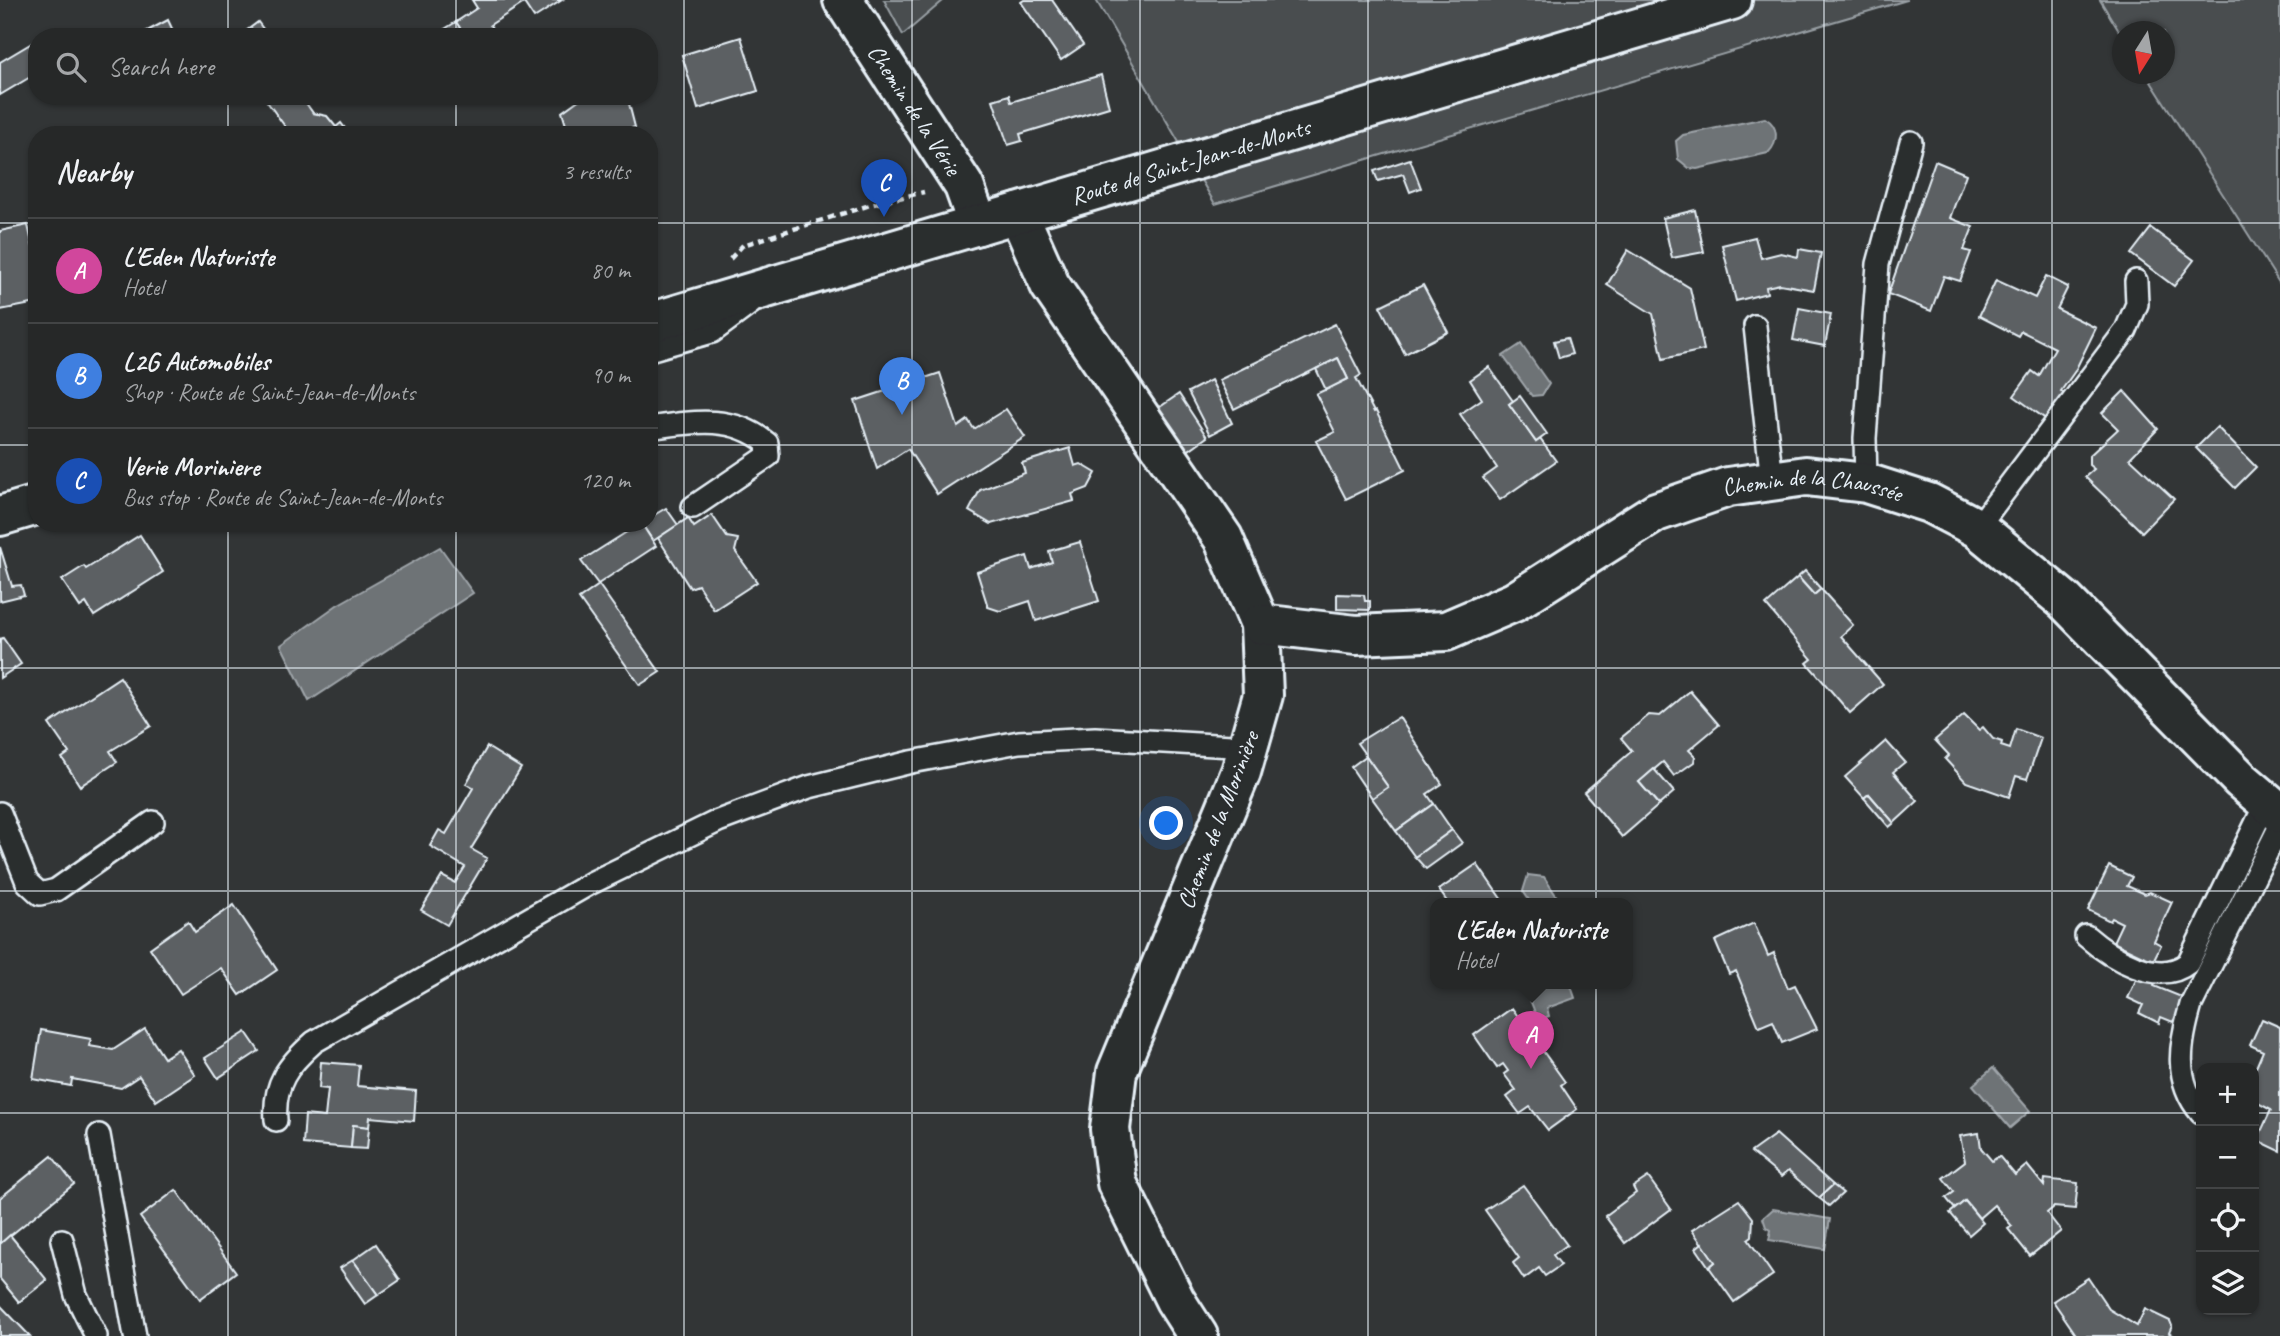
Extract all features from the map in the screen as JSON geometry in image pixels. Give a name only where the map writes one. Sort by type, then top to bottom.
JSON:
[{"type":"street","name":"Chemin de la Vérie","points":[[843,0],[964,186],[978,225]]},
{"type":"street","name":"Route de Saint-Jean-de-Monts","points":[[658,320],[1732,0]]},
{"type":"street","name":"Chemin de la Morinière","points":[[1018,213],[1050,285],[1223,538],[1260,624],[1264,695],[1249,747],[1117,1072],[1110,1129],[1116,1183],[1175,1300],[1198,1336]]},
{"type":"street","name":"Chemin de la Chaussée","points":[[1260,624],[1356,635],[1446,631],[1514,601],[1656,512],[1728,487],[1806,476],[1866,483],[1929,503],[1977,528],[2065,601],[2275,814]]},
{"type":"street","points":[[0,516],[28,508]]},
{"type":"lane","points":[[1866,483],[1865,438],[1878,264],[1911,142]]},
{"type":"lane","points":[[1977,528],[2126,330],[2137,304],[2136,281]]},
{"type":"lane","points":[[658,347],[712,332],[776,285]]},
{"type":"lane","points":[[1755,326],[1772,481]]},
{"type":"lane","points":[[658,427],[711,421],[754,432],[767,443],[768,456],[693,507]]},
{"type":"lane","points":[[276,1120],[274,1099],[279,1082],[291,1062],[314,1042],[592,883],[718,821],[809,788],[911,762],[1019,742],[1095,738],[1249,747]]},
{"type":"lane","points":[[0,813],[27,882],[40,894],[56,890],[153,822]]},
{"type":"lane","points":[[2086,936],[2118,958],[2154,971],[2168,973],[2180,969],[2188,963],[2275,814]]},
{"type":"lane","points":[[2196,1104],[2185,1085],[2180,1061],[2182,1034],[2191,1005],[2275,814]]},
{"type":"lane","points":[[99,1135],[135,1336]]},
{"type":"lane","points":[[62,1240],[76,1295],[96,1336]]},
{"type":"shaded area","points":[[884,0],[944,0],[903,35]]},
{"type":"shaded area","points":[[1096,0],[1907,0],[1215,204]]},
{"type":"shaded area","points":[[2100,0],[2280,0],[2280,284],[2152,84],[2175,84],[2175,21],[2113,21]]},
{"type":"shaded area","points":[[1765,118],[1773,125],[1776,134],[1772,149],[1768,153],[1697,169],[1689,168],[1678,159],[1676,141],[1683,135]]},
{"type":"shaded area","points":[[1521,344],[1549,384],[1542,395],[1532,396],[1503,356]]},
{"type":"shaded area","points":[[440,547],[473,593],[309,701],[281,645],[337,605]]},
{"type":"shaded area","points":[[1528,875],[1544,877],[1558,898],[1528,898],[1523,891]]},
{"type":"shaded area","points":[[1535,989],[1572,989],[1575,998],[1547,1008],[1549,1016],[1538,1020],[1527,992]]},
{"type":"shaded area","points":[[1993,1068],[2030,1111],[2010,1128],[1973,1085]]},
{"type":"shaded area","points":[[1773,1209],[1830,1219],[1825,1249],[1769,1240],[1771,1230],[1766,1227],[1763,1218]]},
{"type":"building","points":[[472,0],[562,0],[534,18],[524,3],[490,25],[492,28],[460,28],[456,22],[477,8]]},
{"type":"building","points":[[1052,0],[1083,45],[1061,60],[1021,2]]},
{"type":"building","points":[[168,20],[172,28],[153,28]]},
{"type":"building","points":[[258,22],[262,28],[250,28]]},
{"type":"building","points":[[456,22],[460,28],[446,28]]},
{"type":"building","points":[[741,37],[758,91],[698,109],[682,55]]},
{"type":"building","points":[[28,45],[28,78],[0,95],[0,62]]},
{"type":"building","points":[[1101,75],[1109,107],[1020,134],[1022,141],[1008,145],[993,100],[1009,95],[1011,102]]},
{"type":"building","points":[[270,105],[307,105],[313,113],[327,116],[335,126],[285,126]]},
{"type":"building","points":[[572,105],[629,105],[635,126],[566,126],[562,112]]},
{"type":"building","points":[[1410,159],[1421,188],[1410,192],[1403,174],[1378,181],[1374,171]]},
{"type":"building","points":[[1935,161],[1966,174],[1950,218],[1973,227],[1964,250],[1971,252],[1960,281],[1944,276],[1931,311],[1888,294]]},
{"type":"building","points":[[1695,210],[1704,252],[1672,258],[1663,218]]},
{"type":"building","points":[[28,225],[28,305],[0,310],[0,231]]},
{"type":"building","points":[[2151,228],[2194,260],[2174,286],[2131,254]]},
{"type":"building","points":[[1755,237],[1761,258],[1781,253],[1798,257],[1799,249],[1821,253],[1814,290],[1780,284],[1766,287],[1767,293],[1736,301],[1722,245]]},
{"type":"building","points":[[1628,250],[1690,288],[1704,350],[1663,359],[1653,314],[1607,285]]},
{"type":"building","points":[[2046,276],[2068,287],[2057,309],[2096,328],[2075,371],[2061,391],[2065,394],[2047,420],[2014,396],[2032,371],[2039,376],[2055,348],[2021,331],[2018,336],[1979,316],[1996,280],[2035,298]]},
{"type":"building","points":[[1423,285],[1448,332],[1405,354],[1380,306]]},
{"type":"building","points":[[1799,308],[1831,314],[1825,346],[1793,340]]},
{"type":"building","points":[[1335,324],[1361,375],[1356,378],[1374,412],[1376,411],[1405,470],[1346,499],[1316,441],[1335,432],[1316,394],[1348,379],[1338,358],[1234,409],[1219,380]]},
{"type":"building","points":[[1567,338],[1572,354],[1559,358],[1554,341]]},
{"type":"building","points":[[1338,358],[1348,379],[1326,390],[1316,369]]},
{"type":"building","points":[[1489,367],[1513,401],[1509,404],[1536,442],[1540,439],[1556,461],[1500,500],[1483,478],[1497,468],[1460,414],[1482,399],[1470,380]]},
{"type":"building","points":[[940,373],[958,427],[968,420],[974,429],[1006,409],[1025,437],[937,494],[908,449],[877,469],[855,401]]},
{"type":"building","points":[[1211,380],[1232,423],[1210,435],[1188,392]]},
{"type":"building","points":[[2124,391],[2158,429],[2130,458],[2174,499],[2142,532],[2085,477],[2094,469],[2089,465],[2089,456],[2118,429],[2102,413]]},
{"type":"building","points":[[1179,394],[1207,437],[1186,452],[1157,409]]},
{"type":"building","points":[[1520,396],[1547,434],[1536,442],[1509,404]]},
{"type":"building","points":[[2217,427],[2256,467],[2235,488],[2196,448]]},
{"type":"building","points":[[1070,448],[1075,466],[1081,464],[1096,473],[1088,488],[1072,494],[1074,501],[991,524],[969,511],[980,490],[1025,473],[1022,463]]},
{"type":"building","points":[[666,508],[678,525],[653,541],[647,532],[658,532],[658,513]]},
{"type":"building","points":[[712,515],[727,537],[738,539],[735,551],[757,582],[714,610],[698,585],[690,588],[658,538],[688,518],[694,527]]},
{"type":"building","points":[[627,532],[647,532],[656,546],[598,584],[581,561]]},
{"type":"building","points":[[140,535],[163,572],[94,616],[86,603],[80,607],[62,580],[84,566],[86,569]]},
{"type":"building","points":[[1080,542],[1099,601],[1036,621],[1030,601],[1000,611],[988,607],[977,572],[1027,556],[1031,569],[1052,562],[1049,551]]},
{"type":"building","points":[[0,547],[12,586],[21,585],[24,595],[0,601]]},
{"type":"building","points":[[1805,571],[1821,589],[1814,595],[1798,577]]},
{"type":"building","points":[[1798,577],[1814,595],[1821,589],[1853,625],[1841,636],[1883,684],[1850,713],[1807,663],[1812,659],[1766,605]]},
{"type":"building","points":[[599,585],[660,672],[640,685],[579,599]]},
{"type":"building","points":[[1337,594],[1364,595],[1365,601],[1370,601],[1370,610],[1337,609]]},
{"type":"building","points":[[3,638],[21,664],[0,678],[0,639]]},
{"type":"building","points":[[120,677],[151,726],[110,751],[117,762],[80,786],[62,758],[69,753],[49,724]]},
{"type":"building","points":[[1690,691],[1719,725],[1689,750],[1695,756],[1694,762],[1674,776],[1663,762],[1639,782],[1659,805],[1622,837],[1584,792],[1632,751],[1621,738],[1649,715],[1660,716]]},
{"type":"building","points":[[1964,715],[1979,730],[1983,727],[1993,739],[2002,742],[2001,746],[2010,749],[2016,729],[2041,738],[2027,779],[2016,776],[2009,797],[1966,782],[1945,759],[1949,755],[1935,740]]},
{"type":"building","points":[[1399,717],[1442,784],[1427,794],[1434,804],[1396,831],[1372,798],[1388,787],[1357,743]]},
{"type":"building","points":[[1886,741],[1905,762],[1893,772],[1918,801],[1894,823],[1869,794],[1864,798],[1845,777]]},
{"type":"building","points":[[487,747],[521,768],[471,849],[487,858],[447,925],[421,910],[442,876],[455,883],[465,867],[430,846],[439,830],[446,834],[473,788],[466,784]]},
{"type":"building","points":[[1366,756],[1388,787],[1372,798],[1351,767]]},
{"type":"building","points":[[1654,769],[1674,792],[1659,805],[1639,782]]},
{"type":"building","points":[[1869,794],[1894,823],[1889,827],[1864,798]]},
{"type":"building","points":[[1434,804],[1452,830],[1415,857],[1396,831]]},
{"type":"building","points":[[1452,830],[1462,843],[1426,869],[1415,857]]},
{"type":"building","points":[[1477,864],[1501,898],[1445,898],[1439,890]]},
{"type":"building","points":[[2109,866],[2132,877],[2127,886],[2172,902],[2154,941],[2161,945],[2153,961],[2113,942],[2122,923],[2112,918],[2110,921],[2088,910]]},
{"type":"building","points":[[234,905],[277,970],[240,995],[221,968],[181,994],[150,948],[188,921],[195,932]]},
{"type":"building","points":[[1754,923],[1768,956],[1774,953],[1788,988],[1795,985],[1817,1029],[1782,1043],[1773,1021],[1759,1027],[1736,971],[1729,974],[1715,941]]},
{"type":"building","points":[[2138,975],[2155,983],[2154,986],[2184,998],[2173,1022],[2161,1017],[2159,1023],[2139,1013],[2143,1005],[2128,998]]},
{"type":"building","points":[[1512,1008],[1565,1082],[1561,1085],[1577,1109],[1548,1130],[1530,1107],[1520,1114],[1507,1097],[1516,1090],[1504,1074],[1508,1071],[1503,1064],[1497,1068],[1474,1035]]},
{"type":"building","points":[[2262,1019],[2280,1027],[2280,1151],[2259,1141],[2271,1110],[2259,1104],[2258,1063],[2263,1051],[2250,1045]]},
{"type":"building","points":[[145,1029],[164,1058],[178,1049],[195,1075],[156,1101],[139,1076],[121,1088],[72,1079],[71,1086],[33,1079],[41,1030],[91,1039],[89,1046],[113,1050]]},
{"type":"building","points":[[246,1032],[259,1051],[218,1078],[205,1058]]},
{"type":"building","points":[[321,1062],[359,1065],[357,1086],[416,1091],[414,1121],[370,1117],[369,1127],[353,1125],[351,1148],[303,1144],[305,1115],[325,1117],[328,1089],[319,1088]]},
{"type":"building","points":[[353,1125],[369,1127],[367,1149],[351,1148]]},
{"type":"building","points":[[1979,1133],[1981,1148],[1992,1161],[1999,1156],[2015,1175],[2027,1165],[2044,1186],[2045,1179],[2078,1183],[2075,1209],[2054,1207],[2047,1213],[2061,1231],[2030,1256],[2008,1229],[2012,1226],[1994,1205],[1979,1218],[1965,1201],[1955,1209],[1946,1198],[1954,1192],[1943,1178],[1965,1161],[1960,1136]]},
{"type":"building","points":[[1776,1134],[1833,1185],[1819,1198],[1788,1171],[1781,1177],[1751,1152]]},
{"type":"building","points":[[52,1156],[74,1184],[0,1244],[0,1198]]},
{"type":"building","points":[[1648,1177],[1671,1209],[1625,1243],[1605,1216],[1636,1193],[1633,1187]]},
{"type":"building","points":[[1523,1185],[1567,1245],[1553,1255],[1561,1265],[1545,1276],[1539,1268],[1524,1279],[1513,1263],[1519,1258],[1485,1210]]},
{"type":"building","points":[[1833,1185],[1843,1193],[1829,1206],[1819,1198]]},
{"type":"building","points":[[176,1190],[236,1272],[200,1299],[140,1217]]},
{"type":"building","points":[[1739,1200],[1753,1218],[1752,1236],[1748,1239],[1773,1275],[1734,1302],[1709,1267],[1715,1262],[1692,1230]]},
{"type":"building","points":[[1965,1201],[1983,1223],[1969,1235],[1950,1213]]},
{"type":"building","points":[[10,1235],[47,1280],[19,1302],[0,1279],[0,1244]]},
{"type":"building","points":[[1702,1243],[1715,1262],[1709,1267],[1696,1248]]},
{"type":"building","points":[[376,1244],[400,1280],[378,1295],[353,1260]]},
{"type":"building","points":[[353,1260],[378,1295],[365,1304],[340,1268]]},
{"type":"building","points":[[2088,1278],[2109,1309],[2137,1326],[2145,1309],[2170,1321],[2172,1326],[2169,1333],[2173,1336],[2077,1336],[2053,1301]]},
{"type":"building","points":[[0,1305],[30,1336],[0,1336]]},
{"type":"place","name":"Verie Moriniere","points":[[884,217]]},
{"type":"place","name":"L2G Automobiles","points":[[902,415]]},
{"type":"place","name":"L'Eden Naturiste","points":[[1531,1069]]}]
